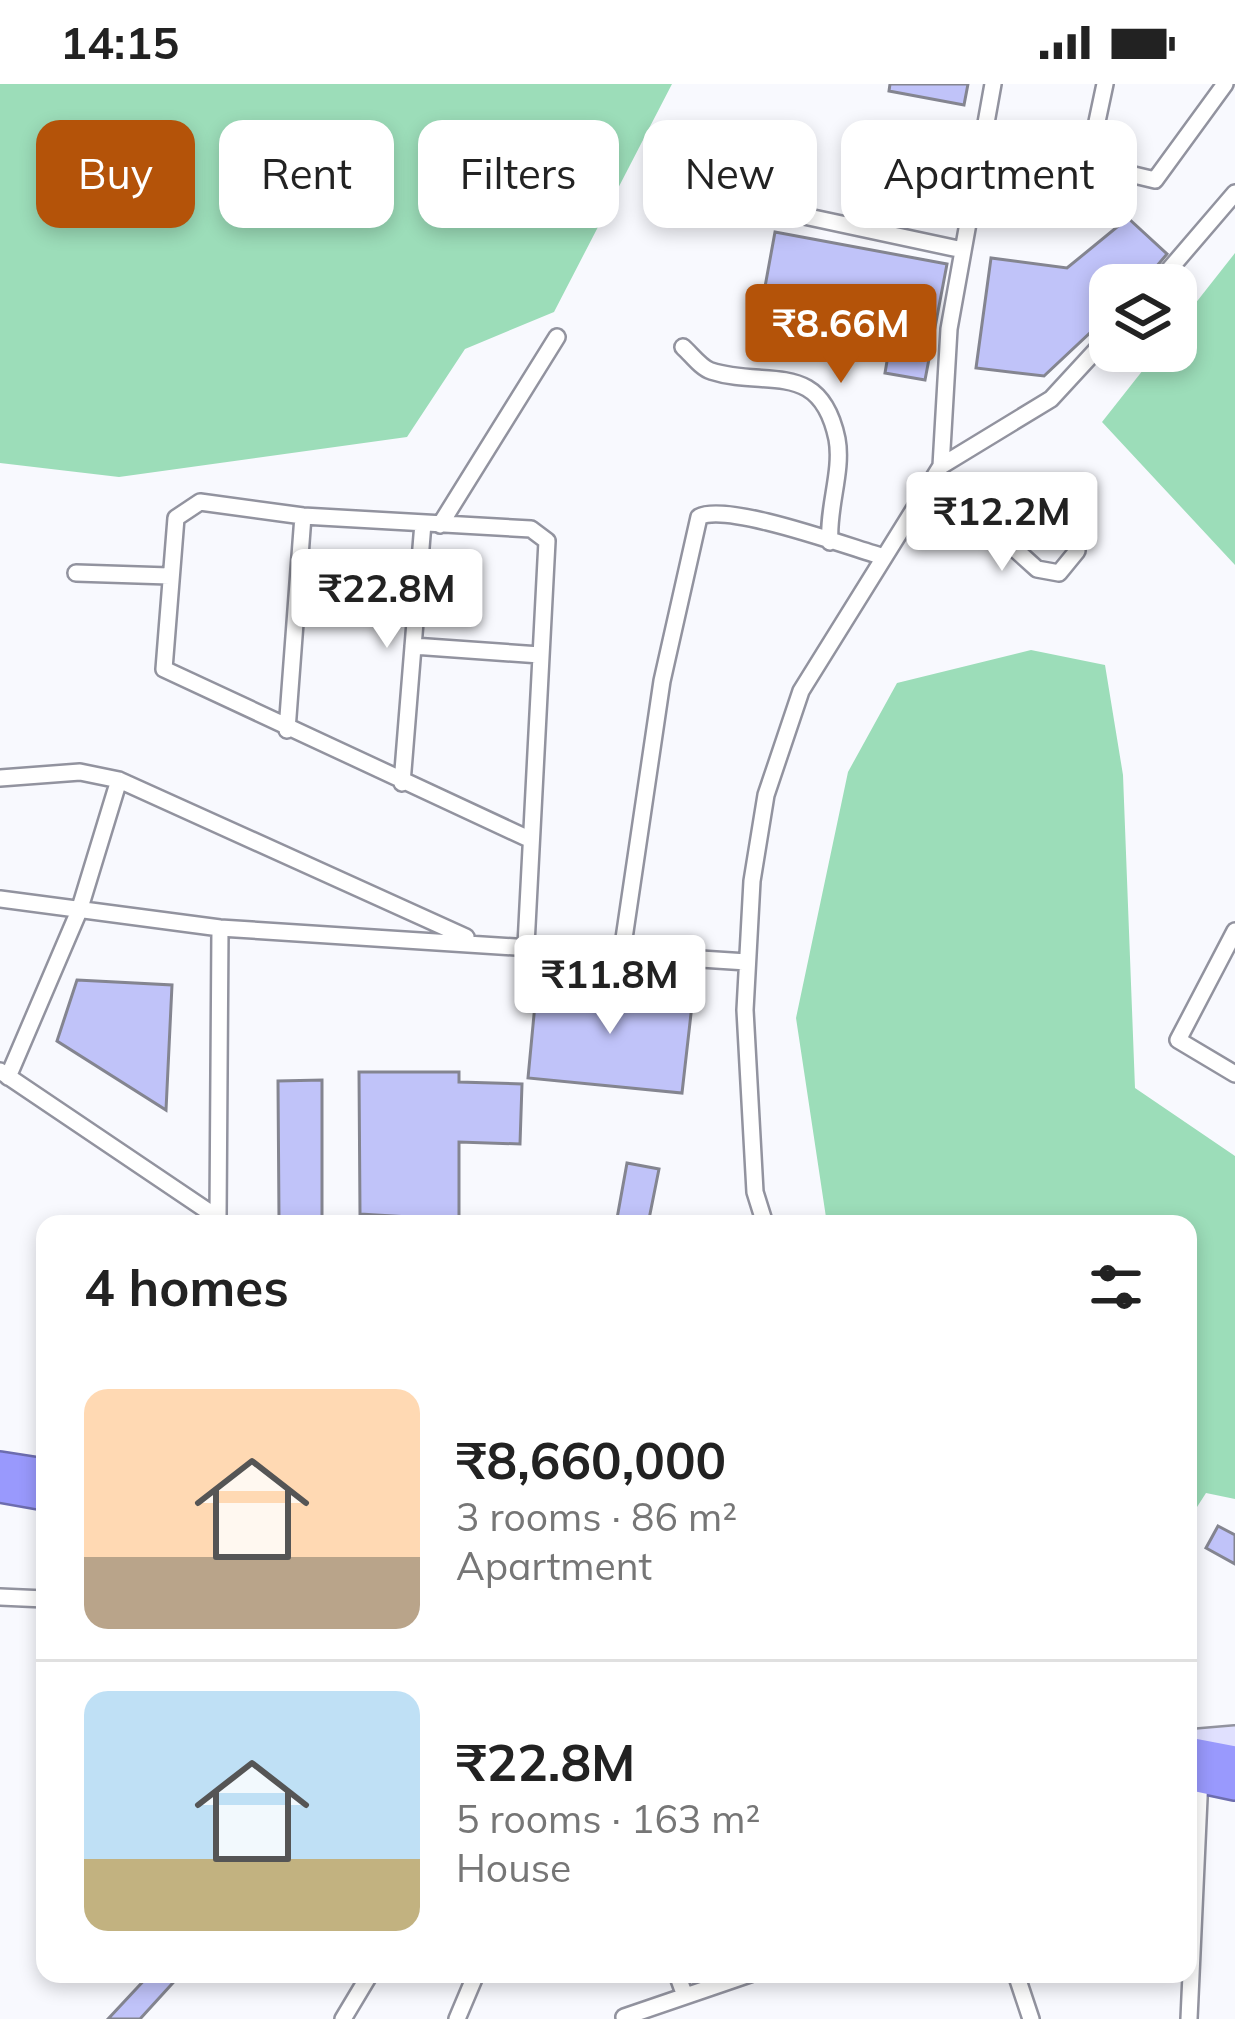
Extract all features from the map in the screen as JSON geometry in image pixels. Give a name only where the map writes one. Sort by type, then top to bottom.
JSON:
[{"type":"highway","points":[[0,1466],[36,1472]]},
{"type":"highway","points":[[0,1488],[36,1494]]},
{"type":"highway","points":[[1197,1767],[1235,1760]]},
{"type":"highway","points":[[1197,1770],[1235,1786]]},
{"type":"street","points":[[993,84],[949,329],[938,471],[1037,569],[1059,573],[1077,551]]},
{"type":"street","points":[[1105,84],[1088,164],[1155,180],[1225,84]]},
{"type":"street","points":[[1174,264],[1235,193]]},
{"type":"street","points":[[817,219],[963,250]]},
{"type":"street","points":[[402,783],[413,646],[431,524],[557,338]]},
{"type":"street","points":[[683,347],[709,371],[779,376],[805,386],[826,407],[838,443],[830,542]]},
{"type":"street","points":[[761,1215],[748,1111],[752,880],[773,774],[801,691],[938,471],[1051,399],[1089,358]]},
{"type":"street","points":[[526,945],[547,541],[531,529],[303,516],[200,502],[176,518],[164,669],[529,839]]},
{"type":"street","points":[[622,952],[662,681],[699,517],[708,512],[743,518],[884,557]]},
{"type":"street","points":[[287,730],[303,516]]},
{"type":"street","points":[[76,573],[169,575]]},
{"type":"street","points":[[413,646],[540,655]]},
{"type":"street","points":[[0,778],[80,772],[119,780],[477,943]]},
{"type":"street","points":[[119,780],[79,910],[4,1074],[214,1215]]},
{"type":"street","points":[[0,899],[220,928],[747,962]]},
{"type":"street","points":[[218,1215],[220,928]]},
{"type":"street","points":[[1235,931],[1178,1040],[1235,1074]]},
{"type":"street","points":[[0,1598],[36,1599]]},
{"type":"street","points":[[1197,1740],[1235,1737]]},
{"type":"street","points":[[343,2019],[365,1983]]},
{"type":"street","points":[[457,2019],[472,1983]]},
{"type":"street","points":[[681,1983],[686,1996]]},
{"type":"street","points":[[624,2017],[724,1983]]},
{"type":"street","points":[[1019,1983],[1030,2019]]},
{"type":"street","points":[[1190,1983],[1190,2019]]},
{"type":"green space","points":[[0,84],[672,84],[653,120],[643,120],[643,140],[619,186],[619,120],[418,120],[418,228],[597,228],[554,312],[465,349],[407,437],[119,477],[0,463]]},
{"type":"green space","points":[[1235,253],[1235,565],[1102,422],[1141,372],[1197,372],[1197,301]]},
{"type":"green space","points":[[1031,650],[1105,665],[1123,775],[1135,1088],[1235,1156],[1235,1499],[1206,1493],[1197,1507],[1197,1215],[826,1215],[796,1018],[848,772],[897,683]]},
{"type":"building","points":[[890,84],[968,84],[964,105],[889,91]]},
{"type":"building","points":[[1137,226],[1167,254],[1159,264],[1089,264],[1089,334],[1044,376],[976,368],[991,258],[1067,268],[1116,228]]},
{"type":"building","points":[[775,232],[947,264],[925,380],[885,373],[891,338],[760,314]]},
{"type":"building","points":[[77,980],[172,985],[166,1110],[57,1041]]},
{"type":"building","points":[[537,983],[693,996],[682,1093],[528,1078]]},
{"type":"building","points":[[359,1072],[459,1072],[459,1082],[522,1084],[520,1144],[459,1142],[459,1215],[360,1214]]},
{"type":"building","points":[[322,1080],[322,1215],[279,1215],[278,1081]]},
{"type":"building","points":[[627,1163],[659,1169],[650,1215],[618,1215]]},
{"type":"building","points":[[1218,1526],[1235,1535],[1235,1564],[1206,1548]]},
{"type":"building","points":[[142,1983],[173,1983],[140,2019],[108,2019]]}]
